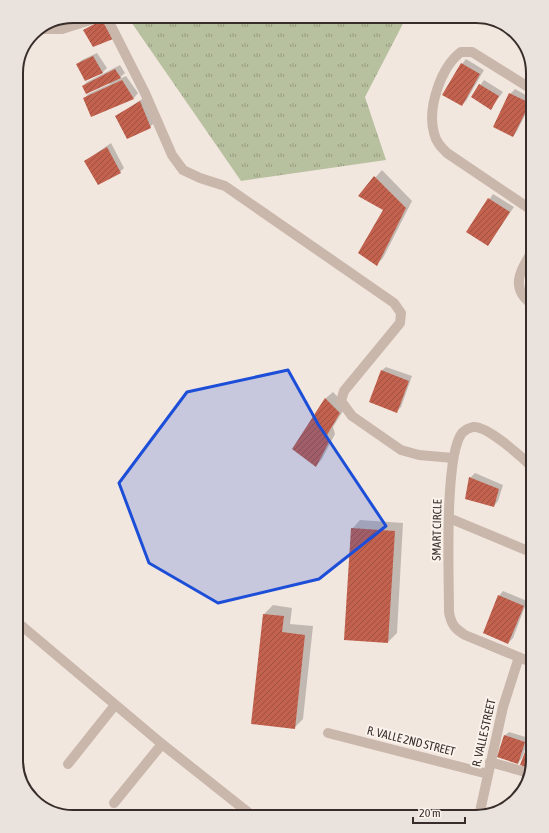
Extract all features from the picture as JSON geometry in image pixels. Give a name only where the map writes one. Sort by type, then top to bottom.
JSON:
[{"type":"street","points":[[50,29],[62,29],[81,23]]},
{"type":"street","points":[[110,23],[142,87],[172,155],[183,170],[200,178],[225,186],[394,303],[401,313],[400,323],[344,391],[341,401],[352,416],[401,450],[419,455],[453,458]]},
{"type":"street","points":[[526,86],[472,52],[461,52],[454,57],[437,87],[432,114],[434,132],[439,145],[447,153],[526,205]]},
{"type":"street","points":[[526,261],[522,268],[519,290],[523,298],[526,300]]},
{"type":"street","name":"SMART CIRCLE","points":[[526,461],[489,433],[477,427],[468,429],[461,434],[453,458],[449,518],[449,612],[451,623],[457,630],[465,635],[526,660]]},
{"type":"street","points":[[449,518],[526,549]]},
{"type":"street","points":[[23,627],[162,744],[245,810]]},
{"type":"street","name":"R. VALLE STREET","points":[[480,810],[503,707],[519,657]]},
{"type":"street","points":[[68,764],[115,705]]},
{"type":"street","name":"R. VALLE 2ND STREET","points":[[328,733],[488,774]]},
{"type":"street","points":[[114,803],[162,744]]},
{"type":"street","points":[[490,762],[524,773]]},
{"type":"highlighted area","points":[[288,370],[318,424],[386,526],[319,579],[218,603],[149,563],[119,483],[187,392]]},
{"type":"green space","points":[[132,23],[403,23],[365,97],[386,160],[241,181]]},
{"type":"building","points":[[96,23],[104,23],[113,39],[93,47],[83,30]]},
{"type":"building","points":[[93,56],[103,73],[85,81],[76,64]]},
{"type":"building","points":[[461,63],[480,74],[462,106],[442,95]]},
{"type":"building","points":[[115,69],[121,78],[86,94],[82,86]]},
{"type":"building","points":[[122,80],[134,99],[91,117],[83,98]]},
{"type":"building","points":[[479,84],[499,96],[491,110],[471,97]]},
{"type":"building","points":[[509,93],[526,101],[526,111],[513,137],[493,127]]},
{"type":"building","points":[[140,101],[151,128],[127,139],[115,116]]},
{"type":"building","points":[[107,147],[121,173],[98,185],[84,161]]},
{"type":"building","points":[[374,176],[406,208],[377,266],[358,253],[383,210],[358,196]]},
{"type":"building","points":[[488,198],[510,212],[488,246],[466,232]]},
{"type":"building","points":[[381,370],[409,381],[397,413],[369,402]]},
{"type":"building","points":[[325,398],[340,413],[327,435],[329,442],[316,467],[292,449]]},
{"type":"building","points":[[469,477],[499,489],[494,507],[465,499]]},
{"type":"building","points":[[351,528],[395,531],[388,643],[344,640]]},
{"type":"building","points":[[498,595],[524,606],[508,644],[483,633]]},
{"type":"building","points":[[263,614],[284,616],[282,632],[305,635],[295,729],[251,724]]},
{"type":"building","points":[[504,735],[525,742],[518,764],[497,757]]},
{"type":"building","points":[[526,749],[526,767],[520,765]]}]
